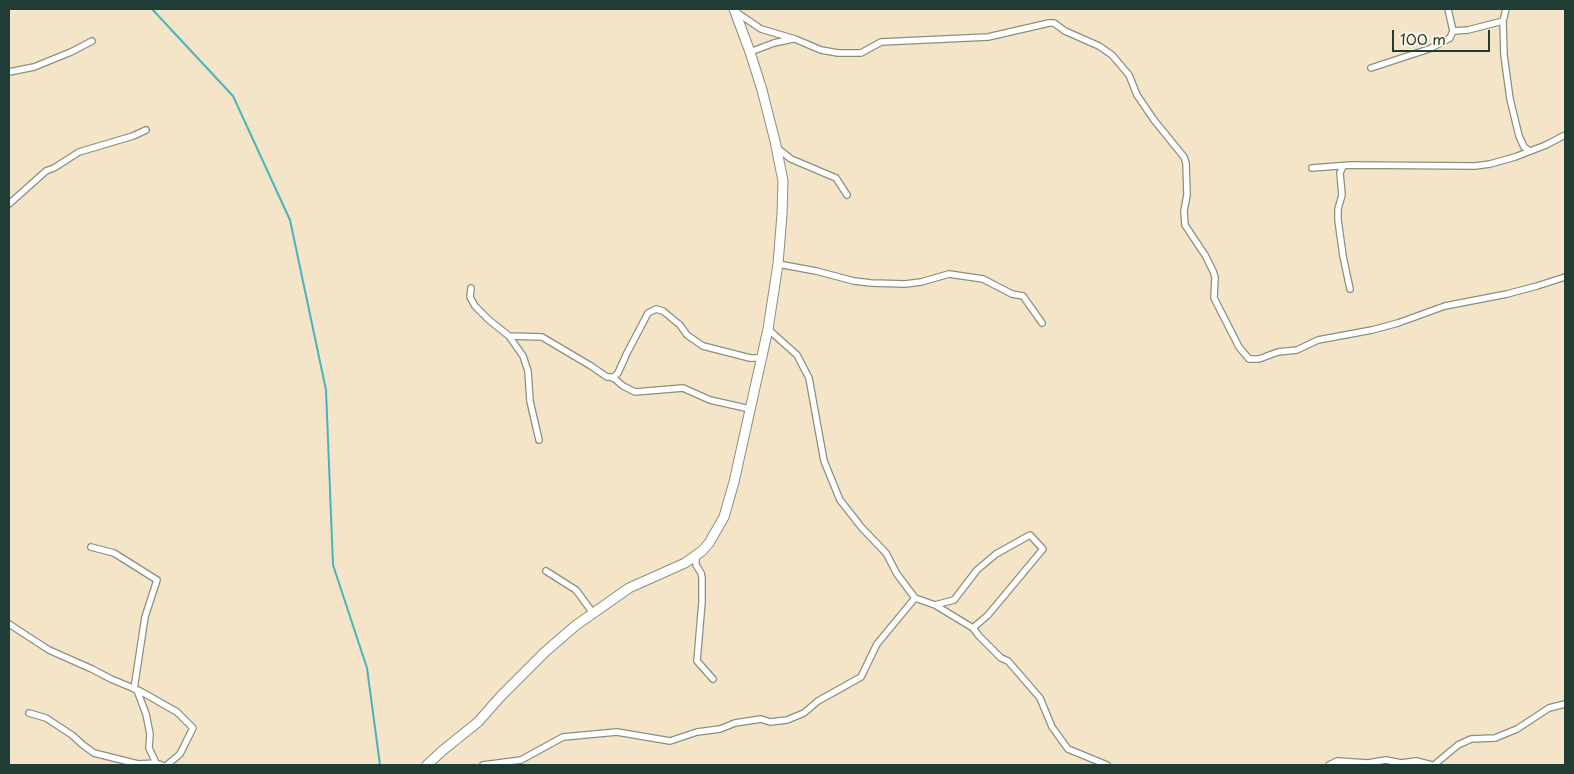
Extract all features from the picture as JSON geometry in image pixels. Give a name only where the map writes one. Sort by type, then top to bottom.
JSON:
[{"type":"street","points":[[1371,68],[1429,48],[1450,38],[1453,31],[1448,9]]},
{"type":"street","points":[[1506,9],[1503,21],[1504,55],[1510,99],[1519,136],[1524,146],[1530,151]]},
{"type":"street","points":[[734,10],[761,29],[795,39],[821,50],[838,53],[861,53],[881,42],[988,37],[1054,23],[1065,31],[1098,46],[1112,55],[1129,75],[1137,94],[1154,120],[1184,157],[1187,187],[1184,211],[1185,225],[1213,270],[1215,277],[1214,298],[1239,347],[1249,358],[1259,359],[1278,352],[1297,350],[1318,340],[1398,324],[1445,306],[1507,294],[1565,277]]},
{"type":"street","points":[[427,765],[478,722],[545,652],[592,613],[629,588],[673,568],[702,551],[709,543],[724,517],[734,482],[768,329],[778,264],[783,181],[777,148],[762,90],[734,10]]},
{"type":"street","points":[[1453,31],[1468,30],[1503,21]]},
{"type":"street","points":[[750,52],[774,43],[795,39]]},
{"type":"street","points":[[9,72],[34,67],[92,41]]},
{"type":"street","points":[[9,204],[46,171],[79,152],[133,136],[146,130]]},
{"type":"street","points":[[1312,168],[1343,166],[1475,166],[1504,160],[1546,145],[1565,135]]},
{"type":"street","points":[[777,148],[791,159],[836,178],[847,195]]},
{"type":"street","points":[[1343,166],[1340,174],[1342,195],[1338,209],[1338,220],[1350,289]]},
{"type":"street","points":[[778,264],[871,283],[905,284],[921,282],[949,274],[983,279],[1012,294],[1023,296],[1042,323]]},
{"type":"street","points":[[471,288],[470,297],[475,306],[509,336],[523,356],[528,371],[530,401],[539,440]]},
{"type":"street","points":[[610,377],[614,377],[618,373],[626,353],[648,313],[656,309],[663,310],[680,325],[687,335],[703,346],[750,358],[761,358]]},
{"type":"street","points":[[768,329],[797,355],[809,378],[824,460],[840,500],[862,528],[886,553],[897,574],[916,598],[936,605],[973,628],[1001,658],[1008,661],[1040,698],[1052,727],[1068,749],[1107,765]]},
{"type":"street","points":[[509,336],[542,337],[635,392],[684,388],[710,400],[750,409]]},
{"type":"street","points":[[936,605],[954,600],[977,570],[996,554],[1030,535],[1043,549],[988,614],[973,628]]},
{"type":"street","points":[[91,547],[114,553],[157,580],[145,617],[135,690],[146,714],[150,734],[149,748],[159,764]]},
{"type":"street","points":[[696,556],[696,566],[702,573],[702,602],[697,661],[713,680]]},
{"type":"street","points":[[546,571],[576,590],[592,613]]},
{"type":"street","points":[[482,765],[521,760],[563,737],[617,732],[670,741],[697,732],[720,729],[735,723],[761,719],[770,722],[787,720],[804,713],[818,701],[861,677],[877,644],[916,598]]},
{"type":"street","points":[[9,624],[49,650],[92,669],[177,712],[193,728],[180,754],[167,765]]},
{"type":"street","points":[[1329,765],[1336,761],[1368,763],[1386,760],[1401,763],[1416,761],[1433,765],[1458,744],[1471,739],[1494,738],[1517,729],[1549,708],[1565,704]]},
{"type":"street","points":[[29,713],[46,718],[72,735],[94,753],[138,764],[159,764]]},
{"type":"waterway","points":[[152,9],[233,96],[290,220],[326,390],[333,565],[367,668],[380,765]]}]
